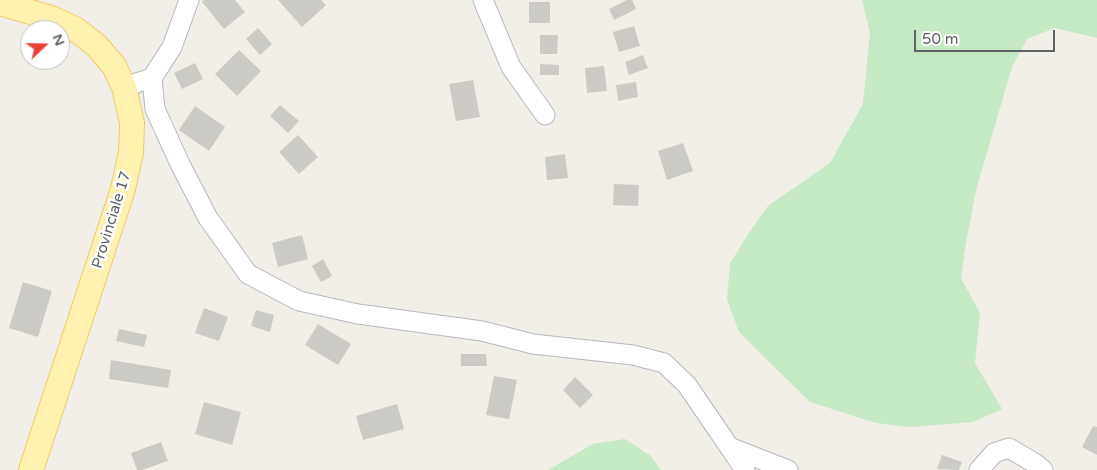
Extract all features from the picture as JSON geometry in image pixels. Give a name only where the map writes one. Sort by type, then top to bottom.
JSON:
[{"type":"main road","name":"Provinciale 17","points":[[0,3],[51,18],[75,29],[96,45],[114,66],[124,87],[132,123],[131,152],[123,189],[31,470]]},
{"type":"street","points":[[189,0],[172,47],[152,78],[155,109],[180,164],[208,218],[248,274],[299,301],[358,314],[482,331],[533,344],[633,355],[664,364],[688,385],[745,470]]},
{"type":"street","points":[[482,0],[511,67],[545,115]]},
{"type":"street","points":[[124,87],[152,78]]},
{"type":"street","points":[[732,448],[760,470]]},
{"type":"street","points":[[732,448],[788,470]]},
{"type":"street","points":[[979,470],[994,453],[1009,448],[1043,470]]},
{"type":"green space","points":[[862,0],[1097,0],[1097,38],[1055,28],[1027,39],[1012,67],[976,190],[961,278],[980,313],[975,363],[1002,409],[973,422],[909,427],[876,423],[810,402],[739,332],[727,300],[730,264],[746,237],[768,206],[830,163],[863,104],[870,33]]},
{"type":"green space","points":[[625,439],[651,456],[661,470],[548,470],[593,444]]},
{"type":"building","points":[[204,0],[235,0],[245,12],[224,29],[202,2]]},
{"type":"building","points":[[278,0],[321,0],[326,5],[302,27]]},
{"type":"building","points":[[627,0],[632,0],[636,9],[614,20],[609,9]]},
{"type":"building","points":[[529,2],[550,2],[550,23],[529,23]]},
{"type":"building","points":[[634,26],[640,46],[619,52],[613,32]]},
{"type":"building","points":[[258,28],[272,44],[260,55],[246,39]]},
{"type":"building","points":[[540,35],[558,35],[557,54],[540,54]]},
{"type":"building","points":[[239,50],[261,71],[237,96],[215,74]]},
{"type":"building","points":[[643,55],[648,68],[629,75],[625,62]]},
{"type":"building","points":[[195,63],[203,79],[182,89],[174,73]]},
{"type":"building","points":[[540,64],[559,65],[559,75],[540,75]]},
{"type":"building","points":[[604,66],[607,91],[587,93],[585,68]]},
{"type":"building","points":[[473,80],[480,117],[456,121],[449,84]]},
{"type":"building","points":[[636,82],[638,97],[618,101],[616,85]]},
{"type":"building","points":[[280,105],[299,121],[288,133],[270,116]]},
{"type":"building","points":[[195,106],[225,127],[209,151],[179,130]]},
{"type":"building","points":[[298,135],[318,157],[299,174],[279,152]]},
{"type":"building","points":[[683,143],[693,171],[667,180],[658,151]]},
{"type":"building","points":[[565,154],[568,178],[547,180],[545,157]]},
{"type":"building","points":[[614,184],[639,185],[638,206],[613,205]]},
{"type":"building","points":[[302,235],[308,259],[278,267],[272,243]]},
{"type":"building","points":[[323,259],[332,276],[321,282],[312,266]]},
{"type":"building","points":[[23,282],[52,291],[38,337],[9,328]]},
{"type":"building","points":[[204,308],[228,317],[219,341],[195,333]]},
{"type":"building","points":[[256,310],[274,315],[270,332],[251,326]]},
{"type":"building","points":[[318,324],[351,344],[338,365],[305,345]]},
{"type":"building","points":[[119,329],[147,335],[144,347],[116,341]]},
{"type":"building","points":[[461,354],[486,354],[487,366],[461,366]]},
{"type":"building","points":[[111,360],[171,370],[168,388],[109,379]]},
{"type":"building","points":[[494,376],[517,380],[509,419],[486,415]]},
{"type":"building","points":[[575,377],[593,395],[580,408],[563,390]]},
{"type":"building","points":[[204,402],[241,412],[232,445],[195,434]]},
{"type":"building","points":[[397,404],[404,429],[363,440],[356,416]]},
{"type":"building","points":[[1093,426],[1097,427],[1097,455],[1082,447]]},
{"type":"building","points":[[161,442],[168,461],[137,470],[131,453]]},
{"type":"building","points":[[942,455],[962,462],[959,470],[937,469]]}]
